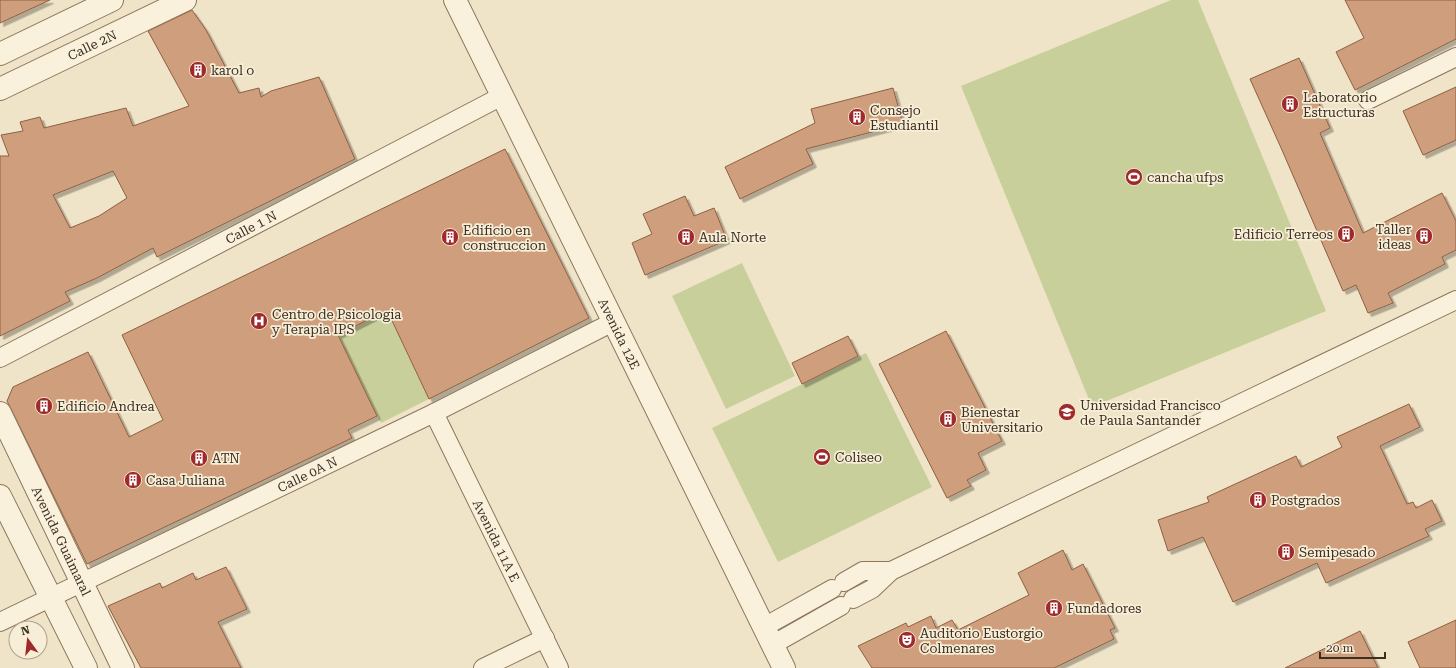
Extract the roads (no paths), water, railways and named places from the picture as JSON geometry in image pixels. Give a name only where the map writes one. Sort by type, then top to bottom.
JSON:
[{"type":"street","points":[[0,54],[112,0]]},
{"type":"street","name":"Calle 2N","points":[[0,89],[185,0]]},
{"type":"street","name":"Avenida 12E","points":[[455,0],[784,668]]},
{"type":"street","points":[[1368,100],[1456,57]]},
{"type":"street","name":"Calle 1 N","points":[[0,358],[502,96]]},
{"type":"street","points":[[768,636],[847,603],[872,589],[891,571],[1456,300]]},
{"type":"street","name":"Calle 0A N","points":[[0,622],[434,413],[613,322]]},
{"type":"street","name":"Avenida Guaimaral","points":[[0,413],[80,583],[123,668]]},
{"type":"street","name":"Avenida 11A E","points":[[434,413],[559,668]]},
{"type":"street","points":[[0,496],[86,668]]},
{"type":"street","points":[[768,636],[838,585],[863,571],[891,571]]},
{"type":"street","points":[[483,668],[545,638]]},
{"type":"place","name":"karol o","points":[[198,70]]},
{"type":"place","name":"Laboratorio Estructuras","points":[[1290,104]]},
{"type":"place","name":"Consejo Estudiantil","points":[[857,117]]},
{"type":"place","name":"cancha ufps","points":[[1134,177]]},
{"type":"place","name":"Edificio Terreos","points":[[1346,234]]},
{"type":"place","name":"Taller ideas","points":[[1424,236]]},
{"type":"place","name":"Edificio en construccion","points":[[450,237]]},
{"type":"place","name":"Aula Norte","points":[[686,237]]},
{"type":"place","name":"Centro de Psicologia y Terapia IPS","points":[[259,321]]},
{"type":"place","name":"Edificio Andrea","points":[[44,406]]},
{"type":"place","name":"Universidad Francisco de Paula Santander","points":[[1067,412]]},
{"type":"place","name":"Bienestar Universitario","points":[[948,419]]},
{"type":"place","name":"Coliseo","points":[[822,457]]},
{"type":"place","name":"ATN","points":[[199,458]]},
{"type":"place","name":"Casa Juliana","points":[[133,480]]},
{"type":"place","name":"Postgrados","points":[[1258,500]]},
{"type":"place","name":"Semipesado","points":[[1286,552]]},
{"type":"place","name":"Fundadores","points":[[1054,608]]},
{"type":"place","name":"Auditorio Eustorgio Colmenares","points":[[907,640]]}]
